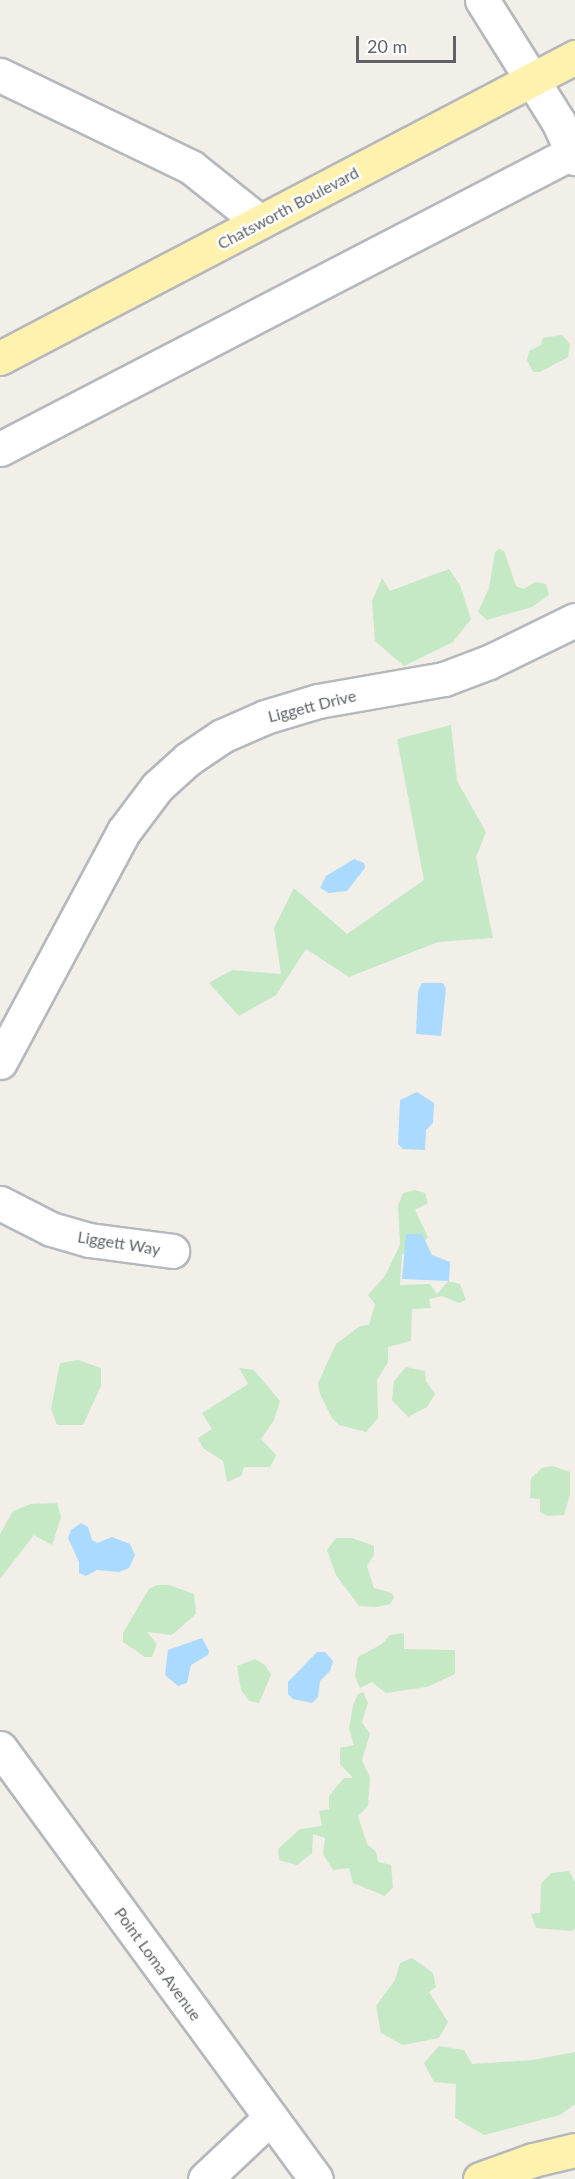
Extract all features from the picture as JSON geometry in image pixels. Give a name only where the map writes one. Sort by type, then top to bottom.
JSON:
[{"type":"main road","name":"Chatsworth Boulevard","points":[[0,358],[575,57]]},
{"type":"main road","points":[[480,2179],[533,2160],[575,2150]]},
{"type":"street","points":[[0,449],[574,153],[532,79],[482,0]]},
{"type":"street","points":[[0,75],[191,167],[260,222]]},
{"type":"street","name":"Liggett Drive","points":[[0,1062],[124,831],[157,787],[188,759],[222,736],[265,717],[318,701],[444,679],[476,668],[575,620]]},
{"type":"street","name":"Liggett Way","points":[[0,1203],[51,1228],[89,1240],[172,1251]]},
{"type":"street","name":"Point Loma Avenue","points":[[0,1748],[316,2179]]},
{"type":"street","points":[[205,2179],[270,2118]]},
{"type":"green space","points":[[562,335],[570,344],[568,357],[540,372],[533,372],[527,360],[529,351],[541,345],[543,338]]},
{"type":"green space","points":[[499,549],[504,551],[516,586],[524,589],[535,582],[546,584],[549,595],[532,607],[487,620],[478,612],[489,588],[495,552]]},
{"type":"green space","points":[[449,569],[460,585],[471,619],[453,642],[404,666],[375,641],[372,601],[382,578],[390,591]]},
{"type":"green space","points":[[451,725],[457,781],[486,832],[476,857],[493,938],[438,942],[349,977],[306,949],[276,995],[239,1016],[209,983],[232,970],[281,974],[274,928],[294,888],[347,934],[424,880],[397,739]]},
{"type":"green space","points":[[415,1190],[425,1193],[428,1203],[415,1210],[428,1237],[411,1254],[402,1254],[400,1285],[430,1284],[437,1294],[448,1281],[460,1284],[466,1300],[459,1303],[442,1296],[429,1299],[431,1308],[412,1309],[411,1341],[388,1347],[388,1362],[377,1380],[378,1418],[366,1432],[339,1425],[332,1418],[320,1394],[318,1383],[336,1344],[360,1326],[369,1325],[375,1304],[368,1295],[385,1276],[400,1245],[398,1206],[403,1193]]},
{"type":"green space","points":[[78,1360],[101,1368],[101,1386],[83,1425],[57,1425],[51,1409],[60,1363]]},
{"type":"green space","points":[[406,1367],[425,1371],[426,1381],[435,1394],[427,1407],[408,1417],[392,1400],[394,1381]]},
{"type":"green space","points":[[239,1368],[254,1370],[280,1401],[274,1420],[261,1439],[276,1455],[270,1467],[244,1467],[241,1476],[227,1482],[223,1461],[203,1448],[198,1438],[212,1429],[202,1413],[248,1384]]},
{"type":"green space","points":[[553,1466],[570,1472],[570,1495],[564,1515],[547,1516],[540,1512],[540,1499],[530,1498],[531,1478],[542,1468]]},
{"type":"green space","points":[[57,1503],[61,1517],[52,1545],[34,1535],[0,1579],[0,1534],[13,1511],[31,1504]]},
{"type":"green space","points":[[336,1538],[352,1538],[374,1546],[374,1555],[367,1566],[374,1588],[392,1593],[394,1598],[390,1604],[376,1607],[359,1606],[336,1575],[327,1550]]},
{"type":"green space","points":[[157,1585],[169,1585],[194,1594],[196,1614],[172,1635],[147,1632],[157,1644],[152,1657],[145,1657],[123,1642],[123,1633],[149,1589]]},
{"type":"green space","points":[[404,1633],[404,1649],[455,1650],[455,1674],[427,1687],[386,1693],[372,1682],[360,1688],[355,1676],[358,1657],[382,1644],[390,1635]]},
{"type":"green space","points":[[255,1659],[265,1665],[271,1675],[259,1703],[249,1701],[241,1690],[237,1666]]},
{"type":"green space","points":[[363,1692],[368,1703],[362,1722],[370,1734],[362,1760],[370,1778],[368,1806],[358,1816],[367,1844],[376,1852],[378,1862],[391,1865],[393,1887],[385,1896],[353,1883],[349,1868],[333,1870],[323,1854],[325,1838],[313,1834],[312,1853],[297,1865],[279,1860],[278,1849],[300,1829],[322,1826],[319,1811],[329,1809],[329,1796],[344,1778],[353,1778],[340,1764],[340,1748],[354,1745],[349,1729],[353,1705],[358,1694]]},
{"type":"green space","points":[[569,1871],[575,1882],[575,1929],[571,1931],[536,1928],[531,1914],[540,1913],[541,1884],[551,1873]]},
{"type":"green space","points":[[412,1958],[433,1973],[436,1987],[429,1992],[448,2022],[439,2038],[403,2045],[381,2033],[376,2006],[395,1980],[400,1963]]},
{"type":"green space","points":[[439,2046],[464,2050],[472,2064],[533,2060],[575,2052],[575,2104],[560,2115],[484,2135],[455,2118],[456,2084],[434,2082],[424,2063]]},
{"type":"water","points":[[354,859],[364,863],[365,868],[347,891],[329,893],[320,888],[326,876]]},
{"type":"water","points":[[422,983],[443,983],[446,989],[441,1036],[416,1034],[418,991]]},
{"type":"water","points":[[417,1092],[434,1103],[433,1123],[426,1130],[425,1150],[403,1149],[398,1144],[400,1100]]},
{"type":"water","points":[[406,1234],[422,1234],[432,1255],[450,1262],[449,1281],[402,1279]]},
{"type":"water","points":[[81,1523],[88,1527],[92,1540],[97,1543],[112,1537],[130,1544],[135,1555],[129,1568],[119,1572],[97,1570],[86,1576],[79,1573],[79,1562],[68,1538],[71,1530]]},
{"type":"water","points":[[202,1638],[209,1651],[208,1655],[191,1665],[187,1683],[178,1686],[165,1675],[168,1650]]},
{"type":"water","points":[[317,1652],[325,1652],[333,1661],[330,1671],[320,1681],[318,1697],[312,1703],[293,1699],[288,1694],[288,1682]]}]
